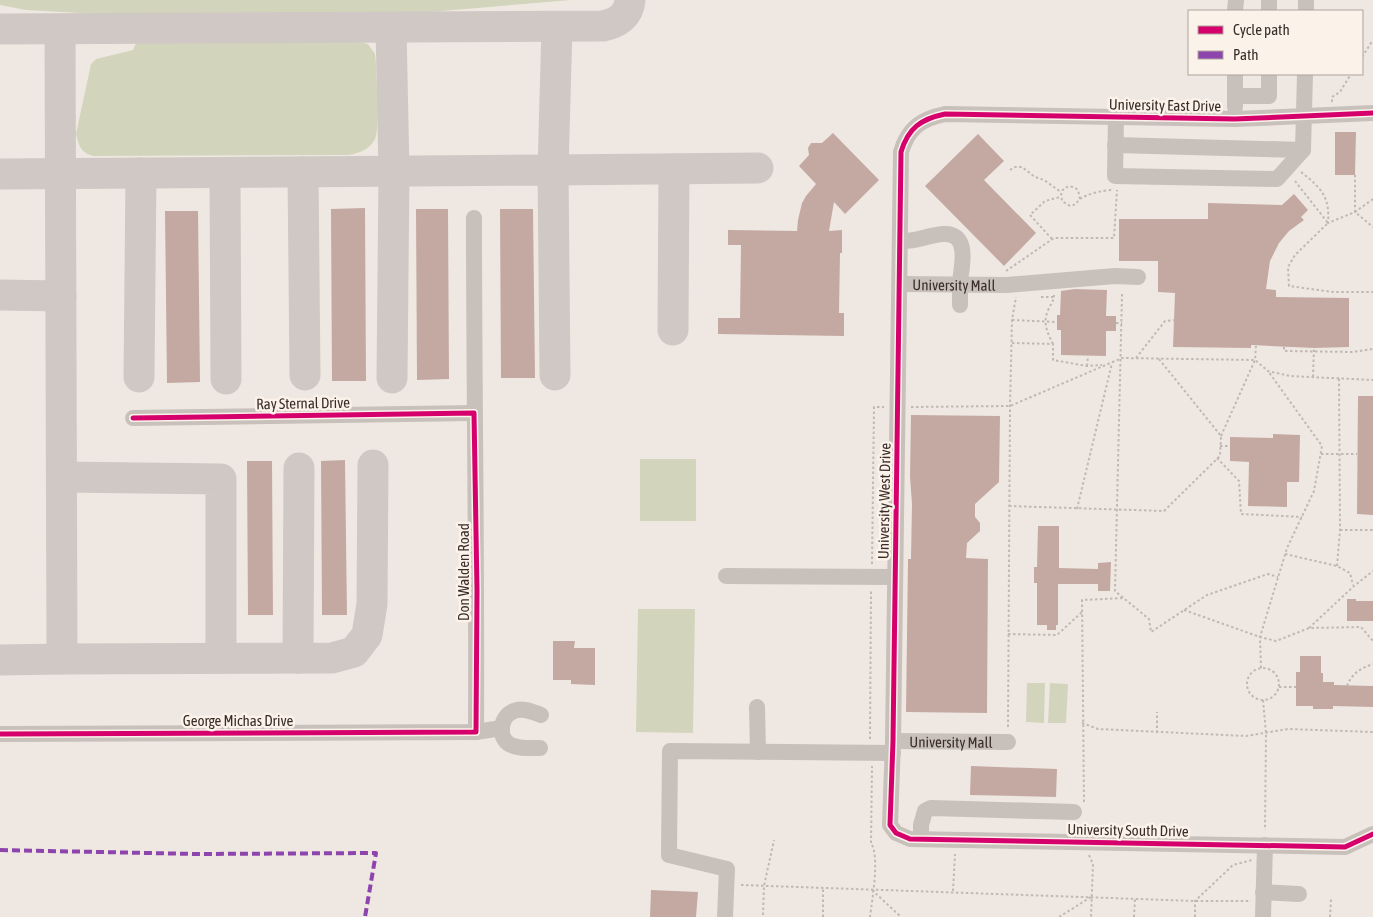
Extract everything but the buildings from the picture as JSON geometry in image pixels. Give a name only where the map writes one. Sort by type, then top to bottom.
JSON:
[{"type":"street","points":[[1235,75],[1235,119]]},
{"type":"street","points":[[1235,96],[1269,96],[1269,75]]},
{"type":"street","points":[[1116,117],[1114,176],[1277,180],[1303,150],[1305,75]]},
{"type":"street","name":"University East Drive","points":[[901,152],[905,139],[914,127],[934,116],[957,113],[1235,119],[1373,114]]},
{"type":"street","points":[[1115,145],[1303,150]]},
{"type":"street","name":"University West Drive","points":[[901,152],[893,747],[890,825],[896,833],[915,839]]},
{"type":"street","name":"Don Walden Road","points":[[474,218],[474,413],[477,590],[476,732]]},
{"type":"street","points":[[900,241],[918,240],[945,234],[957,238],[962,248],[963,256],[960,305]]},
{"type":"street","name":"University Mall","points":[[900,284],[1007,285],[1115,276],[1138,277]]},
{"type":"street","name":"Ray Sternal Drive","points":[[133,418],[474,413]]},
{"type":"street","points":[[726,576],[895,577]]},
{"type":"street","points":[[757,707],[758,752]]},
{"type":"street","points":[[540,748],[515,746],[508,743],[502,734],[502,728],[506,717],[514,710],[526,710],[541,715]]},
{"type":"street","name":"George Michas Drive","points":[[0,734],[476,732],[502,728]]},
{"type":"street","name":"University Mall","points":[[726,877],[669,855],[670,751],[872,754],[893,747],[1008,742]]},
{"type":"street","points":[[915,839],[922,817],[931,808],[1079,810]]},
{"type":"street","name":"University South Drive","points":[[915,839],[1083,842],[1265,852],[1345,847],[1373,834]]},
{"type":"street","points":[[1265,852],[1263,903],[1299,894]]},
{"type":"street","points":[[725,917],[726,877]]},
{"type":"path","points":[[1363,55],[1373,40]]},
{"type":"path","points":[[1010,170],[1022,167],[1061,192]]},
{"type":"path","points":[[1302,172],[1320,188],[1327,198],[1328,223]]},
{"type":"path","points":[[1355,175],[1355,212]]},
{"type":"path","points":[[1293,179],[1328,223]]},
{"type":"path","points":[[1080,199],[1078,190],[1073,186],[1066,187],[1061,192],[1060,197],[1064,204],[1070,206],[1076,204],[1080,199],[1100,191],[1116,190]]},
{"type":"path","points":[[1052,239],[1030,215],[1046,201],[1060,197]]},
{"type":"path","points":[[1373,198],[1355,212],[1328,223],[1295,254],[1288,267],[1289,286],[1333,292],[1373,292]]},
{"type":"path","points":[[1355,212],[1373,226]]},
{"type":"path","points":[[1007,285],[1016,297],[1012,320],[1010,406],[1008,742]]},
{"type":"path","points":[[1054,288],[1054,301],[1046,314],[1046,331],[1053,344],[1053,360],[1087,366],[1104,365]]},
{"type":"path","points":[[1122,294],[1122,358],[1115,591],[1149,619],[1151,632],[1207,594],[1268,574],[1278,577]]},
{"type":"path","points":[[1012,320],[1046,320],[1057,322]]},
{"type":"path","points":[[1136,358],[1164,321],[1175,320]]},
{"type":"path","points":[[1116,323],[1122,323]]},
{"type":"path","points":[[1012,343],[1053,344]]},
{"type":"path","points":[[1009,506],[1164,512],[1220,456],[1220,436],[1256,360],[1256,346]]},
{"type":"path","points":[[1284,347],[1284,351],[1352,352],[1373,350]]},
{"type":"path","points":[[1313,377],[1314,350]]},
{"type":"path","points":[[1087,366],[1088,356]]},
{"type":"path","points":[[874,407],[1010,406],[1122,358],[1256,360],[1268,371],[1322,446],[1314,491],[1285,554],[1260,637],[1261,668]]},
{"type":"path","points":[[1159,359],[1220,436]]},
{"type":"path","points":[[1077,509],[1112,362]]},
{"type":"path","points":[[1268,371],[1290,376],[1373,380]]},
{"type":"path","points":[[1337,566],[1340,530],[1339,378]]},
{"type":"path","points":[[1220,446],[1230,446]]},
{"type":"path","points":[[1320,454],[1357,454]]},
{"type":"path","points":[[1217,458],[1239,481],[1241,514],[1302,517]]},
{"type":"path","points":[[1340,530],[1373,530]]},
{"type":"path","points":[[1285,554],[1337,566],[1350,573],[1354,586]]},
{"type":"path","points":[[1309,628],[1373,571]]},
{"type":"path","points":[[1079,810],[1084,743],[1082,723],[1082,600],[1125,598]]},
{"type":"path","points":[[1184,610],[1276,641],[1309,628],[1361,627],[1373,641]]},
{"type":"path","points":[[1008,634],[1058,635],[1082,612]]},
{"type":"path","points":[[1348,686],[1350,678],[1359,670],[1373,664]]},
{"type":"path","points":[[1261,668],[1273,672],[1279,681],[1279,686],[1274,696],[1263,700],[1251,695],[1247,686],[1253,672],[1261,668]]},
{"type":"path","points":[[1279,686],[1296,687]]},
{"type":"path","points":[[1195,917],[1195,901],[1233,866],[1254,859],[1265,852],[1266,733],[1263,700]]},
{"type":"path","points":[[1157,712],[1157,733]]},
{"type":"path","points":[[1082,723],[1098,729],[1246,736],[1288,729],[1373,732]]},
{"type":"path","points":[[869,737],[873,746],[871,843],[875,848],[875,879],[872,890],[870,917]]},
{"type":"path","points":[[763,915],[764,886],[774,840]]},
{"type":"path","points":[[954,891],[955,840]]},
{"type":"path","points":[[1083,842],[1093,864],[1090,917]]},
{"type":"path","points":[[726,877],[764,886],[1263,903]]},
{"type":"path","points":[[823,917],[824,888]]},
{"type":"path","points":[[872,890],[900,917]]},
{"type":"path","points":[[1059,917],[1091,897]]},
{"type":"path","points":[[1134,917],[1135,898]]},
{"type":"path","points":[[1330,917],[1332,899]]},
{"type":"green space","points":[[0,0],[571,0],[430,12],[136,16],[26,10],[0,5]]},
{"type":"green space","points":[[351,40],[368,44],[375,54],[376,64],[378,114],[375,139],[361,152],[349,155],[94,156],[83,151],[78,142],[76,134],[91,64],[96,59],[133,50],[137,41]]},
{"type":"green space","points":[[640,459],[696,459],[696,521],[640,521]]},
{"type":"green space","points":[[638,609],[695,609],[693,733],[636,732]]},
{"type":"green space","points":[[1027,683],[1045,683],[1044,723],[1026,722]]},
{"type":"green space","points":[[1050,683],[1068,684],[1066,723],[1048,723]]},
{"type":"taxiway","points":[[0,29],[603,26],[621,18],[625,14],[630,0]]},
{"type":"taxiway","points":[[557,27],[553,170],[758,168]]},
{"type":"taxiway","points":[[391,28],[394,171],[392,378]]},
{"type":"taxiway","points":[[60,30],[62,659],[332,658],[354,652],[367,635],[372,604],[373,465]]},
{"type":"taxiway","points":[[673,330],[674,169]]},
{"type":"taxiway","points":[[0,174],[553,170],[555,375]]},
{"type":"taxiway","points":[[303,172],[305,375]]},
{"type":"taxiway","points":[[139,377],[141,173]]},
{"type":"taxiway","points":[[225,173],[226,379]]},
{"type":"taxiway","points":[[0,295],[61,296]]},
{"type":"taxiway","points":[[298,658],[299,468]]},
{"type":"taxiway","points":[[62,477],[221,479],[221,658]]},
{"type":"taxiway","points":[[0,660],[62,659]]},
{"type":"marked path","points":[[0,850],[197,854],[376,853],[365,917]]},
{"type":"cycle path","points":[[1373,113],[1235,119],[945,114],[922,122],[907,137],[901,152],[893,741],[890,825],[896,833],[910,839],[1345,847],[1373,834]]},
{"type":"cycle path","points":[[0,734],[476,732],[477,590],[474,413],[133,418]]}]
